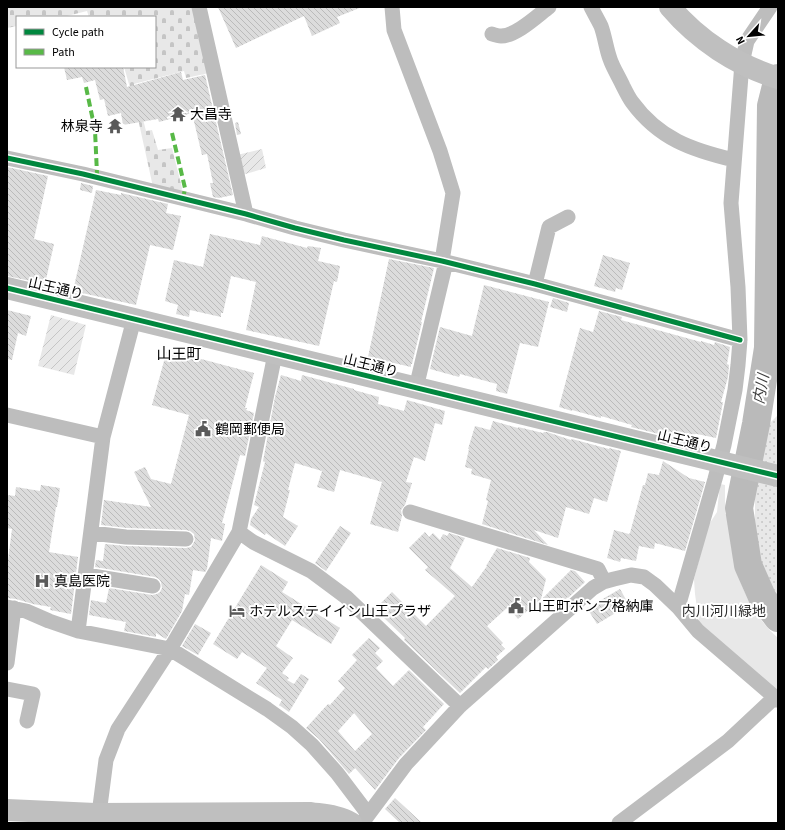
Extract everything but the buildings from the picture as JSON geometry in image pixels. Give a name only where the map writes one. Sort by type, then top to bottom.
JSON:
[{"type":"street","points":[[199,7],[246,214]]},
{"type":"street","points":[[392,7],[394,30],[440,151],[452,193],[444,262],[416,388]]},
{"type":"street","points":[[492,34],[501,36],[510,34],[529,23],[549,7]]},
{"type":"street","points":[[591,7],[601,26],[610,59],[620,81],[632,101],[645,118],[662,132],[678,142],[693,149],[734,160]]},
{"type":"street","points":[[670,7],[697,34],[716,48],[749,66],[778,78]]},
{"type":"street","points":[[678,607],[724,463],[724,445],[738,365],[740,340],[738,287],[731,202],[734,160],[749,66],[747,42],[770,7]]},
{"type":"street","points":[[7,158],[83,174],[246,214],[330,237],[536,284],[740,340]]},
{"type":"street","points":[[536,284],[549,227],[568,217]]},
{"type":"street","name":"山王通り","points":[[7,288],[778,476]]},
{"type":"street","points":[[78,631],[103,437],[134,319]]},
{"type":"street","points":[[96,817],[106,760],[118,729],[170,649],[239,532],[275,354]]},
{"type":"street","points":[[7,415],[103,437]]},
{"type":"street","points":[[410,512],[598,569],[604,581]]},
{"type":"street","points":[[239,532],[253,542],[311,571],[346,596],[460,706]]},
{"type":"street","points":[[91,533],[126,537],[186,539]]},
{"type":"street","points":[[86,575],[153,586]]},
{"type":"street","points":[[7,810],[96,817],[274,813],[311,814],[337,817],[348,821],[360,820],[406,764],[460,706],[593,588],[604,581],[631,575],[644,576],[678,607],[698,631],[776,699],[728,741],[618,823]]},
{"type":"street","points":[[7,663],[10,608],[26,611],[78,631],[170,649],[267,709],[292,727],[312,745],[337,773],[360,820]]},
{"type":"street","points":[[7,689],[33,694],[27,721]]},
{"type":"green space","points":[[7,7],[194,7],[209,73],[186,78],[184,71],[134,84],[146,131],[152,130],[158,150],[172,148],[182,188],[181,193],[153,187],[135,105],[124,68],[156,68],[156,16],[89,16],[87,11],[67,16],[16,16],[16,26],[7,28]]},
{"type":"green space","points":[[262,149],[266,168],[242,175],[237,155]]},
{"type":"green space","points":[[51,315],[86,325],[74,375],[38,366]]},
{"type":"green space","points":[[778,415],[778,598],[764,571],[757,549],[755,493],[766,427]]},
{"type":"green space","name":"内川河川緑地","points":[[720,484],[725,485],[725,514],[728,515],[732,550],[739,578],[755,611],[769,630],[778,638],[778,696],[699,622],[694,579],[708,526],[717,512]]},
{"type":"waterway","name":"内川","points":[[778,78],[771,106],[768,348],[756,424],[739,508],[748,565],[763,599],[778,618]]},
{"type":"marked path","points":[[86,87],[95,130],[97,174]]},
{"type":"marked path","points":[[172,133],[185,188],[184,194]]},
{"type":"cycle path","points":[[7,158],[83,174],[344,240],[442,261],[535,284],[740,340]]},
{"type":"cycle path","points":[[7,288],[778,476]]},
{"type":"place","name":"大昌寺","points":[[178,114]]},
{"type":"place","name":"林泉寺","points":[[115,126]]},
{"type":"place","name":"鶴岡郵便局","points":[[203,429]]},
{"type":"place","name":"真島医院","points":[[42,581]]},
{"type":"place","name":"山王町ポンプ格納庫","points":[[516,606]]},
{"type":"place","name":"ホテルステイイン山王プラザ","points":[[237,611]]},
{"type":"district","name":"山王町","points":[[179,354]]}]
